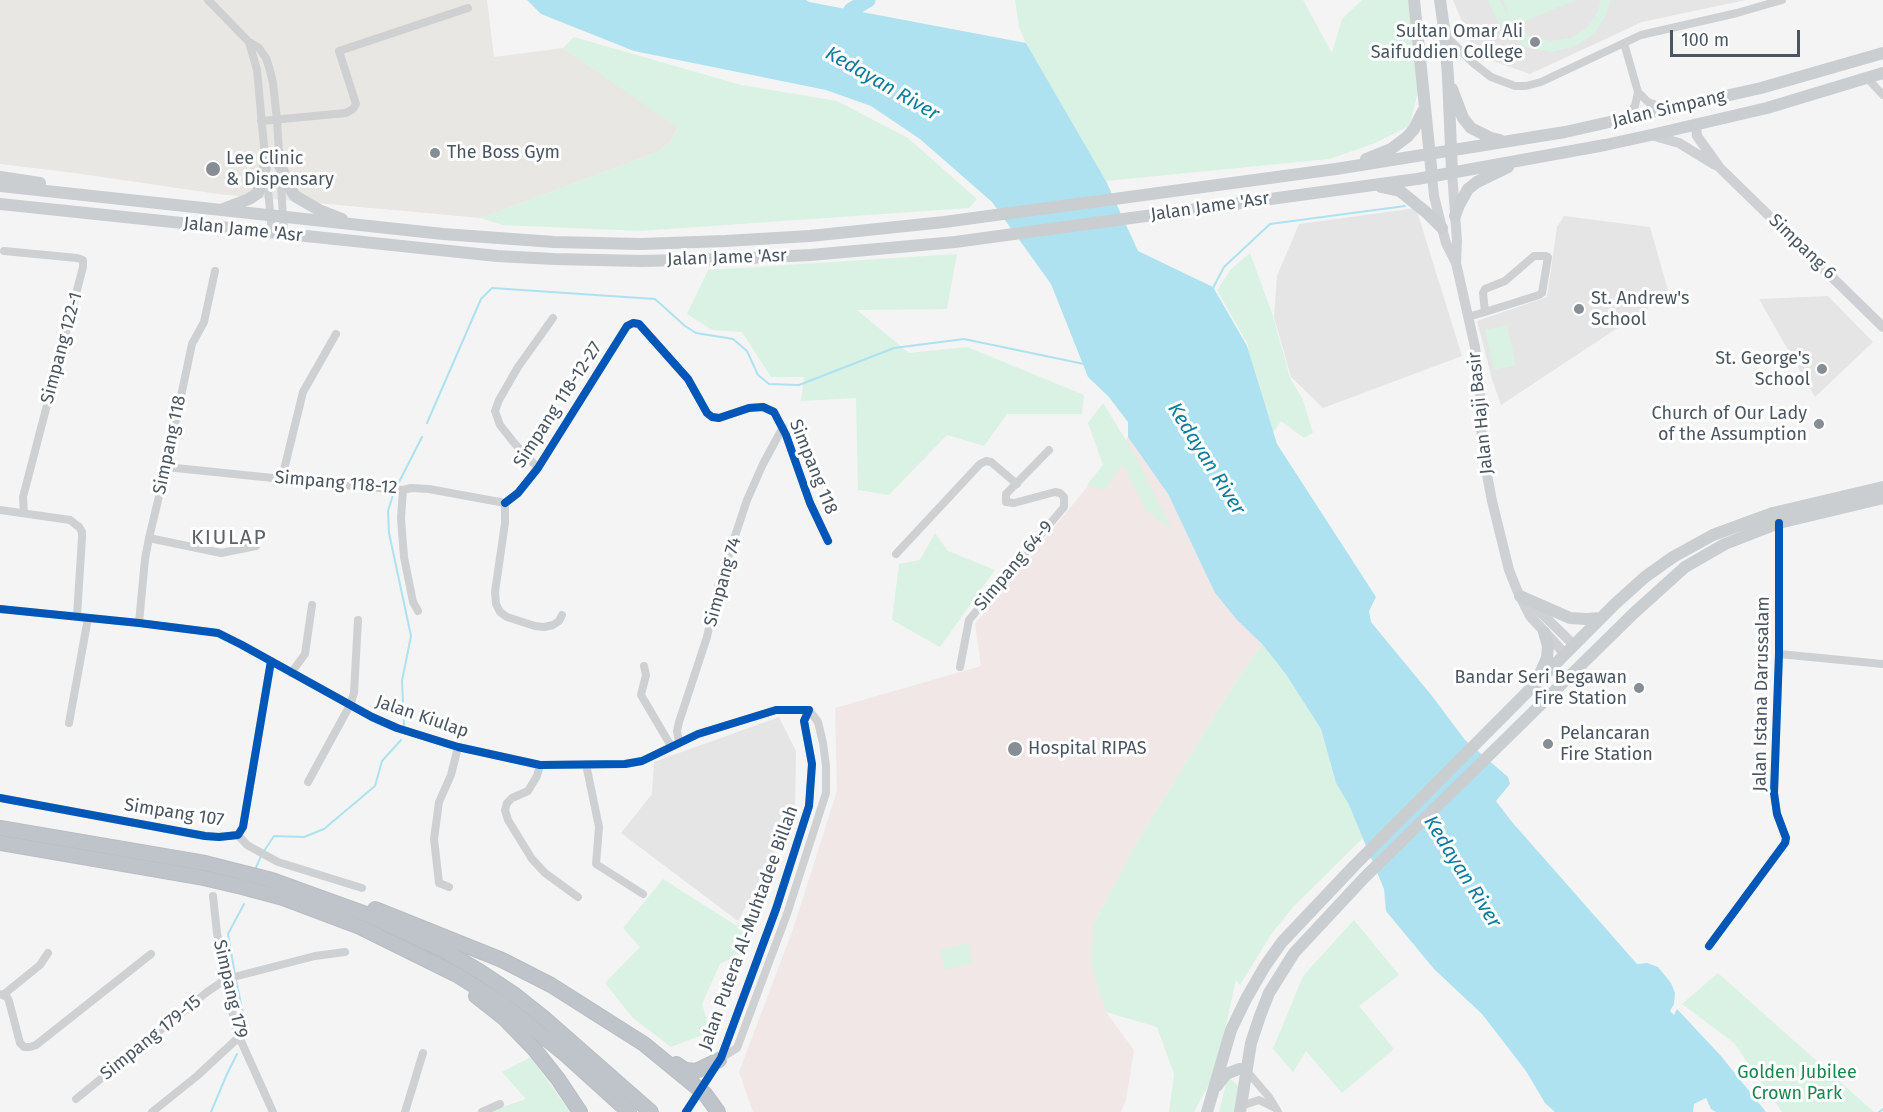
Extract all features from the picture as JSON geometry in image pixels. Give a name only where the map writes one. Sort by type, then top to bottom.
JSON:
[{"type":"highway","points":[[0,828],[205,863],[272,880],[366,914],[445,951],[480,971],[544,1018],[651,1112]]},
{"type":"highway","points":[[0,843],[242,887],[320,910],[400,945],[457,975],[502,1004],[565,1054],[629,1112]]},
{"type":"highway","points":[[318,896],[350,901],[386,913],[527,971],[685,1070],[702,1069],[720,1059]]},
{"type":"highway","points":[[400,945],[473,994],[504,1018],[547,1064],[580,1112]]},
{"type":"highway","points":[[644,1044],[709,1098],[718,1112]]},
{"type":"main road","points":[[1414,0],[1432,176]]},
{"type":"main road","points":[[1440,0],[1448,76],[1452,172]]},
{"type":"main road","name":"Jalan Simpang","points":[[1451,151],[1621,121],[1761,88],[1880,53]]},
{"type":"main road","name":"Jalan Simpang","points":[[1452,172],[1605,145],[1696,125],[1767,108],[1883,73]]},
{"type":"main road","points":[[1448,76],[1463,118],[1471,128],[1491,138],[1509,141]]},
{"type":"main road","points":[[1339,190],[1336,169],[1391,150],[1407,138],[1414,129],[1424,106]]},
{"type":"main road","name":"Simpang 6","points":[[1696,125],[1697,136],[1720,168],[1883,327]]},
{"type":"main road","name":"Simpang 6","points":[[1651,135],[1679,143],[1720,168]]},
{"type":"main road","name":"Jalan Jame 'Asr","points":[[0,186],[277,217],[509,239],[640,244],[810,236],[944,222],[1336,169],[1451,151]]},
{"type":"main road","points":[[1455,216],[1468,189],[1486,177],[1526,159]]},
{"type":"main road","points":[[279,162],[295,196],[319,210],[357,225]]},
{"type":"main road","points":[[219,210],[249,199],[258,193],[266,164]]},
{"type":"main road","name":"Jalan Jame 'Asr","points":[[0,204],[497,256],[641,261],[811,255],[955,242],[1339,190],[1452,172]]},
{"type":"main road","name":"Jalan Haji Basir","points":[[1452,172],[1457,241],[1456,263]]},
{"type":"main road","name":"Jalan Haji Basir","points":[[1432,176],[1434,196],[1446,243],[1456,263],[1479,369],[1482,443],[1486,475],[1509,570],[1530,616],[1544,632],[1570,649]]},
{"type":"main road","points":[[0,177],[123,200]]},
{"type":"main road","points":[[1374,185],[1400,191],[1442,228]]},
{"type":"main road","points":[[1207,1112],[1231,1030],[1245,999],[1265,966],[1298,925],[1570,649],[1645,577],[1673,557],[1713,535],[1773,513],[1883,487]]},
{"type":"main road","points":[[1240,1109],[1251,1043],[1269,993],[1281,971],[1309,936],[1364,878],[1634,613],[1685,567],[1725,544],[1779,523],[1883,498]]},
{"type":"main road","points":[[1520,596],[1570,618],[1601,618]]},
{"type":"main road","name":"Jalan Haji Basir","points":[[1520,596],[1538,609],[1583,662]]},
{"type":"main road","points":[[1534,686],[1547,658],[1548,646],[1544,632]]},
{"type":"main road","points":[[1212,1092],[1226,1074],[1246,1070]]},
{"type":"street","points":[[208,0],[249,42],[259,48],[269,67],[277,120],[278,234]]},
{"type":"street","points":[[1445,35],[1491,77],[1515,86],[1526,86],[1541,82],[1641,35],[1782,0]]},
{"type":"street","points":[[261,121],[353,110],[356,104],[339,51],[468,8]]},
{"type":"street","points":[[249,42],[255,61],[266,164],[277,217],[278,234]]},
{"type":"street","points":[[1621,121],[1635,106],[1638,92],[1624,43]]},
{"type":"street","points":[[1867,78],[1883,95]]},
{"type":"street","points":[[1638,92],[1648,102],[1668,110]]},
{"type":"street","name":"Simpang 122-1","points":[[4,251],[83,260],[23,497],[24,513]]},
{"type":"street","points":[[1468,317],[1485,312],[1542,293],[1548,257],[1534,256],[1505,281],[1485,289],[1483,292],[1485,312]]},
{"type":"street","name":"Simpang 118","points":[[139,623],[149,538],[192,344],[204,322],[215,272]]},
{"type":"street","points":[[538,468],[500,425],[495,411],[518,367],[553,318]]},
{"type":"street","name":"Simpang 118","points":[[633,323],[639,324],[688,379],[712,417],[719,418],[749,408],[763,407],[774,412],[783,427],[810,503],[828,541]]},
{"type":"street","name":"Simpang 118-12-27","points":[[505,503],[518,493],[538,468],[627,326],[633,323]]},
{"type":"street","points":[[282,478],[303,392],[336,334]]},
{"type":"street","name":"Simpang 74","points":[[675,744],[676,731],[707,637],[718,587],[747,500],[783,427]]},
{"type":"street","points":[[896,554],[980,464],[986,460],[991,462],[1017,484],[1049,450]]},
{"type":"street","name":"Simpang 118-12","points":[[166,467],[403,490],[429,489],[505,503]]},
{"type":"street","name":"Simpang 64-9","points":[[960,667],[969,620],[1064,507],[1065,502],[1060,493],[1055,492],[1006,502],[1006,494],[1017,484]]},
{"type":"street","points":[[403,490],[401,518],[404,557],[413,602],[418,611]]},
{"type":"street","points":[[505,503],[505,523],[495,592],[496,604],[500,612],[507,617],[544,627],[559,621],[562,615]]},
{"type":"street","points":[[0,510],[70,520],[79,527],[82,532],[77,616]]},
{"type":"street","name":"Jalan Istana Darussalam","points":[[1709,946],[1785,843],[1786,838],[1777,814],[1774,793],[1779,654],[1779,523]]},
{"type":"street","points":[[149,538],[220,553],[256,546]]},
{"type":"street","points":[[291,673],[305,654],[312,605]]},
{"type":"street","name":"Jalan Kiulap","points":[[0,609],[192,628],[218,633],[397,728],[458,747],[540,765],[625,764],[642,761],[698,734],[776,710],[809,710]]},
{"type":"street","points":[[69,723],[88,618]]},
{"type":"street","points":[[308,782],[350,705],[354,693],[358,620]]},
{"type":"street","points":[[1779,654],[1883,664]]},
{"type":"street","name":"Simpang 107","points":[[238,835],[243,827],[271,661]]},
{"type":"street","points":[[644,666],[646,675],[641,695],[675,744]]},
{"type":"street","name":"Jalan Putera Al-Muhtadee Billah","points":[[688,1109],[720,1059],[785,881],[809,806],[812,764],[804,721],[809,710],[818,722],[823,742],[826,793],[787,914],[737,1048],[720,1059]]},
{"type":"street","points":[[448,887],[440,883],[434,839],[439,802],[451,775],[458,747]]},
{"type":"street","points":[[586,764],[598,827],[596,864],[643,894]]},
{"type":"street","points":[[540,765],[537,776],[528,791],[512,798],[507,803],[508,820],[532,859],[546,873],[578,897]]},
{"type":"street","name":"Simpang 107","points":[[0,798],[205,836],[238,835]]},
{"type":"street","name":"Simpang 107","points":[[238,835],[247,845],[278,862],[362,888]]},
{"type":"street","name":"Simpang 179","points":[[213,896],[213,913],[231,1008],[239,1037],[273,1112]]},
{"type":"street","points":[[226,979],[315,956],[345,952]]},
{"type":"street","points":[[48,953],[40,965],[1,995],[9,1001],[20,1043],[24,1047],[36,1045],[151,954]]},
{"type":"street","name":"Simpang 179-15","points":[[76,1098],[226,979]]},
{"type":"street","points":[[152,1112],[239,1037]]},
{"type":"street","points":[[405,1112],[423,1053]]},
{"type":"street","points":[[1246,1070],[1269,1097],[1275,1109]]},
{"type":"street","points":[[1240,1109],[1259,1100],[1275,1109]]},
{"type":"street","points":[[482,1112],[500,1104]]},
{"type":"shaded area","points":[[0,0],[487,0],[494,57],[563,48],[678,127],[670,142],[658,152],[481,218],[218,194],[0,164]]},
{"type":"shaded area","name":"Sultan Omar Ali Saifuddien College","points":[[1453,0],[1746,0],[1642,22],[1530,74],[1476,55]]},
{"type":"shaded area","points":[[1416,208],[1462,356],[1323,408],[1291,377],[1274,317],[1277,276],[1299,224]]},
{"type":"shaded area","name":"St. Andrew's School","points":[[1564,216],[1650,227],[1669,294],[1501,405],[1477,321],[1547,297],[1557,227]]},
{"type":"shaded area","name":"St. George's School","points":[[1828,296],[1873,342],[1815,397],[1759,299]]},
{"type":"shaded area","name":"Hospital RIPAS","points":[[1128,437],[1168,494],[1215,593],[1237,620],[1262,644],[1233,686],[1137,842],[1094,923],[1106,1012],[1134,1050],[1126,1100],[1121,1112],[753,1112],[739,1072],[793,929],[837,791],[835,708],[981,666],[975,624]]},
{"type":"shaded area","points":[[779,717],[796,751],[795,815],[738,921],[621,833],[652,794],[654,762]]},
{"type":"green space","points":[[1015,0],[1303,0],[1332,53],[1342,19],[1362,0],[1408,0],[1419,89],[1409,126],[1373,144],[1329,159],[1106,181],[1026,43],[1019,27]]},
{"type":"green space","points":[[1488,0],[1500,0],[1509,17],[1503,0],[1576,0],[1514,25],[1531,37],[1550,41],[1570,38],[1587,27],[1598,11],[1601,0],[1610,0],[1607,14],[1594,34],[1574,47],[1551,52],[1528,48],[1508,35],[1494,15]]},
{"type":"green space","points":[[574,37],[741,85],[837,101],[908,138],[977,199],[969,208],[640,231],[502,225],[481,218],[658,152],[670,142],[678,128],[563,48]]},
{"type":"green space","points":[[1250,253],[1273,316],[1290,378],[1303,400],[1313,433],[1304,438],[1281,421],[1272,434],[1250,379],[1248,345],[1217,290],[1231,269]]},
{"type":"green space","points":[[957,254],[947,309],[857,310],[909,353],[967,347],[1084,395],[1082,414],[1007,414],[984,446],[947,435],[889,495],[858,490],[856,398],[801,401],[804,377],[771,377],[742,332],[712,330],[687,314],[708,270]]},
{"type":"green space","points":[[1507,325],[1516,365],[1494,370],[1485,330]]},
{"type":"green space","points":[[1103,403],[1135,455],[1172,530],[1146,510],[1123,464],[1104,490],[1087,485],[1103,465],[1088,423]]},
{"type":"green space","points":[[935,533],[948,551],[995,570],[940,647],[892,620],[899,564],[920,560]]},
{"type":"green space","points":[[1262,644],[1285,673],[1321,729],[1336,783],[1349,805],[1363,838],[1294,906],[1272,933],[1240,985],[1236,980],[1215,1073],[1194,1112],[1169,1112],[1174,1074],[1157,1027],[1106,1012],[1091,964],[1094,923],[1137,842],[1233,686]]},
{"type":"green space","points":[[663,879],[737,926],[764,885],[738,955],[720,964],[702,1004],[710,1032],[671,1047],[633,1018],[605,983],[640,947],[623,928]]},
{"type":"green space","points":[[1354,920],[1399,975],[1359,1006],[1394,1049],[1342,1093],[1306,1051],[1293,1072],[1273,1049],[1303,976]]},
{"type":"green space","points":[[968,943],[973,963],[945,970],[940,950]]},
{"type":"green space","name":"Golden Jubilee Crown Park","points":[[1718,973],[1874,1112],[1782,1112],[1734,1043],[1682,1004]]},
{"type":"green space","points":[[531,1057],[570,1112],[488,1112],[526,1099],[502,1072]]},
{"type":"green space","points":[[1228,1076],[1241,1089],[1235,1112],[1219,1112]]},
{"type":"water","name":"Kedayan River","points":[[527,0],[806,0],[1026,43],[1106,181],[1138,251],[1213,287],[1247,346],[1277,444],[1376,597],[1369,611],[1371,622],[1465,740],[1508,777],[1510,784],[1496,801],[1512,822],[1637,964],[1647,963],[1658,967],[1671,983],[1675,993],[1674,1004],[1670,1011],[1674,1015],[1677,1009],[1721,1056],[1766,1112],[1716,1112],[1711,1109],[1706,1098],[1694,1104],[1693,1112],[1555,1112],[1545,1103],[1526,1071],[1482,1014],[1434,969],[1386,911],[1384,889],[1349,805],[1336,783],[1321,729],[1285,673],[1215,593],[1168,494],[1128,437],[1128,422],[1108,396],[1088,377],[1051,284],[992,202],[920,139],[871,106],[826,90],[634,51],[541,14]]},
{"type":"waterway","points":[[843,28],[851,10],[868,0]]},
{"type":"waterway","points":[[1213,288],[1224,267],[1270,224],[1405,206]]},
{"type":"waterway","points":[[427,423],[481,299],[492,288],[655,299],[696,333],[733,339],[747,351],[758,375],[769,384],[799,385],[894,348],[964,339],[1084,364]]},
{"type":"waterway","points":[[397,486],[422,437]]},
{"type":"waterway","points":[[393,495],[388,511],[389,533],[411,636],[402,681],[404,725]]},
{"type":"waterway","points":[[264,851],[274,836],[304,837],[324,829],[375,786],[382,761],[401,740]]},
{"type":"waterway","points":[[255,870],[261,856]]},
{"type":"waterway","points":[[235,975],[228,934],[244,904]]},
{"type":"waterway","points":[[236,980],[247,1033],[244,1039]]},
{"type":"waterway","points":[[211,1112],[237,1054]]},
{"type":"waterway","points":[[1879,1112],[1883,1109]]},
{"type":"cycle path","points":[[505,503],[518,493],[538,468],[627,326],[633,323],[639,324],[688,379],[707,413],[712,417],[719,418],[749,408],[763,407],[774,412],[786,435],[810,503],[828,541]]},
{"type":"cycle path","points":[[1709,946],[1785,843],[1786,838],[1777,814],[1774,793],[1779,654],[1779,523]]},
{"type":"cycle path","points":[[0,609],[218,633],[372,717],[397,728],[458,747],[540,765],[625,764],[642,761],[698,734],[776,710],[809,710],[804,721],[812,764],[809,806],[776,909],[721,1058],[686,1112]]},
{"type":"cycle path","points":[[0,798],[205,836],[238,835],[243,827],[271,661]]},
{"type":"place","name":"Sultan Omar Ali Saifuddien College","points":[[1535,42]]},
{"type":"place","name":"The Boss Gym","points":[[435,153]]},
{"type":"place","name":"Lee Clinic & Dispensary","points":[[213,169]]},
{"type":"place","name":"St. Andrew's School","points":[[1579,309]]},
{"type":"place","name":"St. George's School","points":[[1822,369]]},
{"type":"place","name":"Church of Our Lady of the Assumption","points":[[1819,424]]},
{"type":"place","name":"Bandar Seri Begawan Fire Station","points":[[1639,688]]},
{"type":"place","name":"Pelancaran Fire Station","points":[[1548,744]]},
{"type":"place","name":"Hospital RIPAS","points":[[1015,749]]},
{"type":"district","name":"KIULAP","points":[[229,538]]}]
